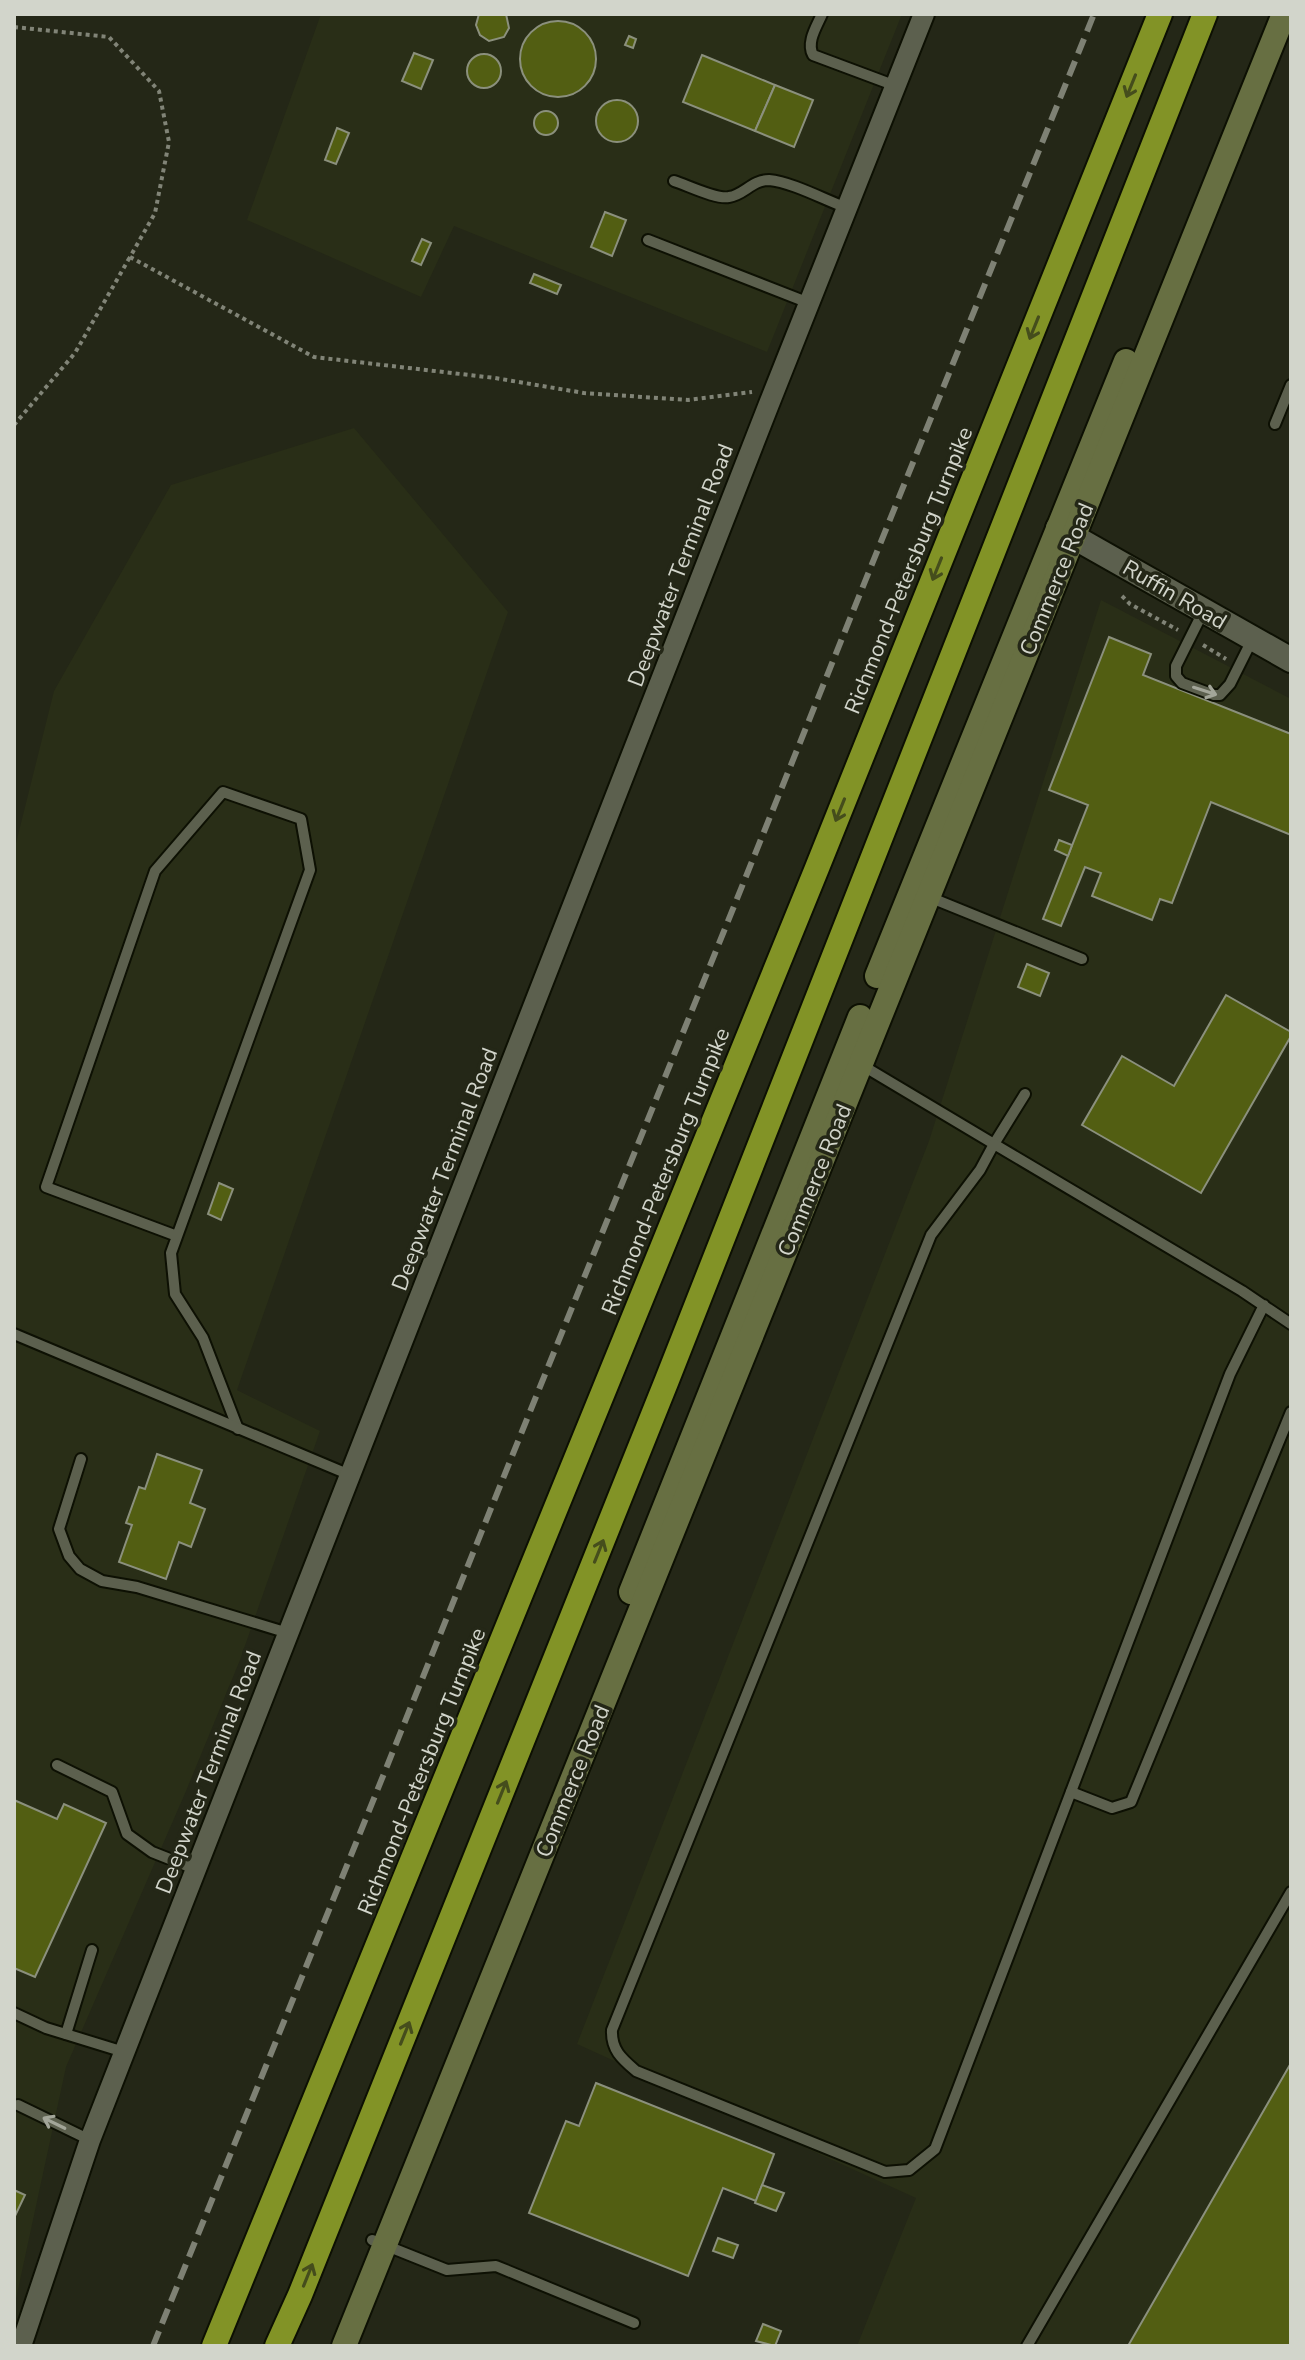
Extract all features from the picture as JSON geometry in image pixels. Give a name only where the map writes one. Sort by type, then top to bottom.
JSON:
[{"type":"highway","name":"Richmond-Petersburg Turnpike","points":[[214,2346],[817,868],[1160,14]]},
{"type":"highway","points":[[277,2346],[667,1380],[1205,14]]},
{"type":"main road","name":"Commerce Road","points":[[344,2346],[379,2242],[1066,532],[1267,14]]},
{"type":"main road","name":"Commerce Road","points":[[1066,532],[1284,14]]},
{"type":"main road","name":"Commerce Road","points":[[328,2346],[379,2242]]},
{"type":"street","name":"Deepwater Terminal Road","points":[[19,2342],[90,2140],[195,1869],[924,14]]},
{"type":"street","name":"Ruffin Road","points":[[1066,532],[1291,660]]},
{"type":"lane","points":[[822,14],[811,41],[813,55],[896,86]]},
{"type":"lane","points":[[674,181],[724,198],[767,180],[847,208]]},
{"type":"lane","points":[[648,240],[809,303]]},
{"type":"lane","points":[[1275,424],[1291,385]]},
{"type":"lane","points":[[1204,610],[1176,666],[1176,676],[1182,683],[1220,695],[1230,684],[1253,638]]},
{"type":"lane","points":[[177,1236],[46,1187],[155,871],[223,792],[301,819],[310,870],[171,1253],[175,1294],[203,1338],[238,1429]]},
{"type":"lane","points":[[920,894],[1082,959]]},
{"type":"lane","points":[[852,1059],[1291,1324]]},
{"type":"lane","points":[[1025,1094],[980,1170],[931,1235],[612,2030],[612,2042],[619,2056],[636,2071],[885,2172],[909,2170],[935,2149],[1230,1374],[1264,1305]]},
{"type":"lane","points":[[14,1334],[350,1475]]},
{"type":"lane","points":[[1071,1792],[1112,1808],[1131,1802],[1291,1412]]},
{"type":"lane","points":[[81,1459],[59,1529],[69,1556],[80,1569],[102,1581],[137,1587],[288,1633]]},
{"type":"lane","points":[[57,1765],[112,1792],[127,1834],[152,1852],[195,1869]]},
{"type":"lane","points":[[1027,2346],[1291,1892]]},
{"type":"lane","points":[[66,2034],[92,1950]]},
{"type":"lane","points":[[14,2013],[66,2034],[124,2052]]},
{"type":"lane","points":[[18,2105],[90,2140]]},
{"type":"lane","points":[[379,2242],[447,2270],[496,2266],[634,2323]]},
{"type":"path","points":[[14,27],[109,37],[159,91],[169,142],[155,213],[75,353],[14,425]]},
{"type":"path","points":[[130,257],[314,357],[495,378],[584,393],[688,400],[774,390]]},
{"type":"shaded area","points":[[321,14],[902,14],[767,352],[454,226],[421,297],[247,220]]},
{"type":"shaded area","points":[[354,428],[508,612],[237,1390],[320,1431],[240,1660],[66,2067],[14,2308],[14,851],[54,691],[171,485]]},
{"type":"shaded area","points":[[1101,600],[1291,699],[1291,2346],[857,2346],[916,2198],[577,2044],[929,1141]]},
{"type":"building","points":[[479,14],[506,14],[509,28],[504,37],[489,41],[480,35],[476,25]]},
{"type":"building","points":[[558,21],[573,24],[585,32],[593,44],[596,59],[593,74],[585,86],[573,94],[558,97],[543,94],[531,86],[523,74],[520,59],[523,44],[531,32],[543,24]]},
{"type":"building","points":[[629,36],[636,39],[633,48],[625,45]]},
{"type":"building","points":[[414,53],[433,60],[421,89],[402,81]]},
{"type":"building","points":[[484,54],[496,59],[501,71],[496,83],[484,88],[472,83],[467,71],[472,59]]},
{"type":"building","points":[[702,55],[775,85],[755,131],[683,102]]},
{"type":"building","points":[[775,85],[813,100],[794,147],[755,131]]},
{"type":"building","points":[[617,100],[632,106],[638,121],[632,136],[617,142],[602,136],[596,121],[602,106]]},
{"type":"building","points":[[546,111],[555,114],[558,123],[555,132],[546,135],[537,132],[534,123],[537,114]]},
{"type":"building","points":[[337,128],[349,133],[336,164],[325,160]]},
{"type":"building","points":[[605,212],[626,220],[612,256],[591,247]]},
{"type":"building","points":[[422,239],[431,243],[421,265],[412,261]]},
{"type":"building","points":[[534,274],[561,285],[557,294],[530,283]]},
{"type":"building","points":[[1109,637],[1151,654],[1143,675],[1291,734],[1291,835],[1211,802],[1172,903],[1160,899],[1152,920],[1092,896],[1101,873],[1085,867],[1061,926],[1043,919],[1088,805],[1049,790]]},
{"type":"building","points":[[1059,840],[1072,845],[1068,856],[1055,850]]},
{"type":"building","points":[[1027,964],[1049,973],[1040,996],[1018,987]]},
{"type":"building","points":[[1226,995],[1291,1032],[1291,1036],[1201,1193],[1082,1125],[1122,1056],[1174,1086]]},
{"type":"building","points":[[219,1183],[233,1189],[221,1220],[208,1214]]},
{"type":"building","points":[[157,1454],[202,1470],[190,1503],[205,1509],[191,1547],[179,1542],[166,1579],[119,1562],[132,1525],[126,1523],[139,1487],[145,1489]]},
{"type":"building","points":[[14,1800],[57,1819],[64,1804],[106,1823],[35,1977],[14,1968]]},
{"type":"building","points":[[1291,2063],[1291,2346],[1128,2346]]},
{"type":"building","points":[[596,2083],[774,2154],[756,2201],[723,2188],[688,2276],[529,2213],[566,2121],[579,2126]]},
{"type":"building","points":[[762,2185],[784,2193],[776,2211],[755,2203]]},
{"type":"building","points":[[14,2190],[25,2195],[14,2218]]},
{"type":"building","points":[[718,2238],[738,2245],[733,2258],[713,2251]]},
{"type":"building","points":[[763,2324],[781,2331],[775,2346],[756,2341]]},
{"type":"railway","points":[[153,2346],[1094,14]]}]
